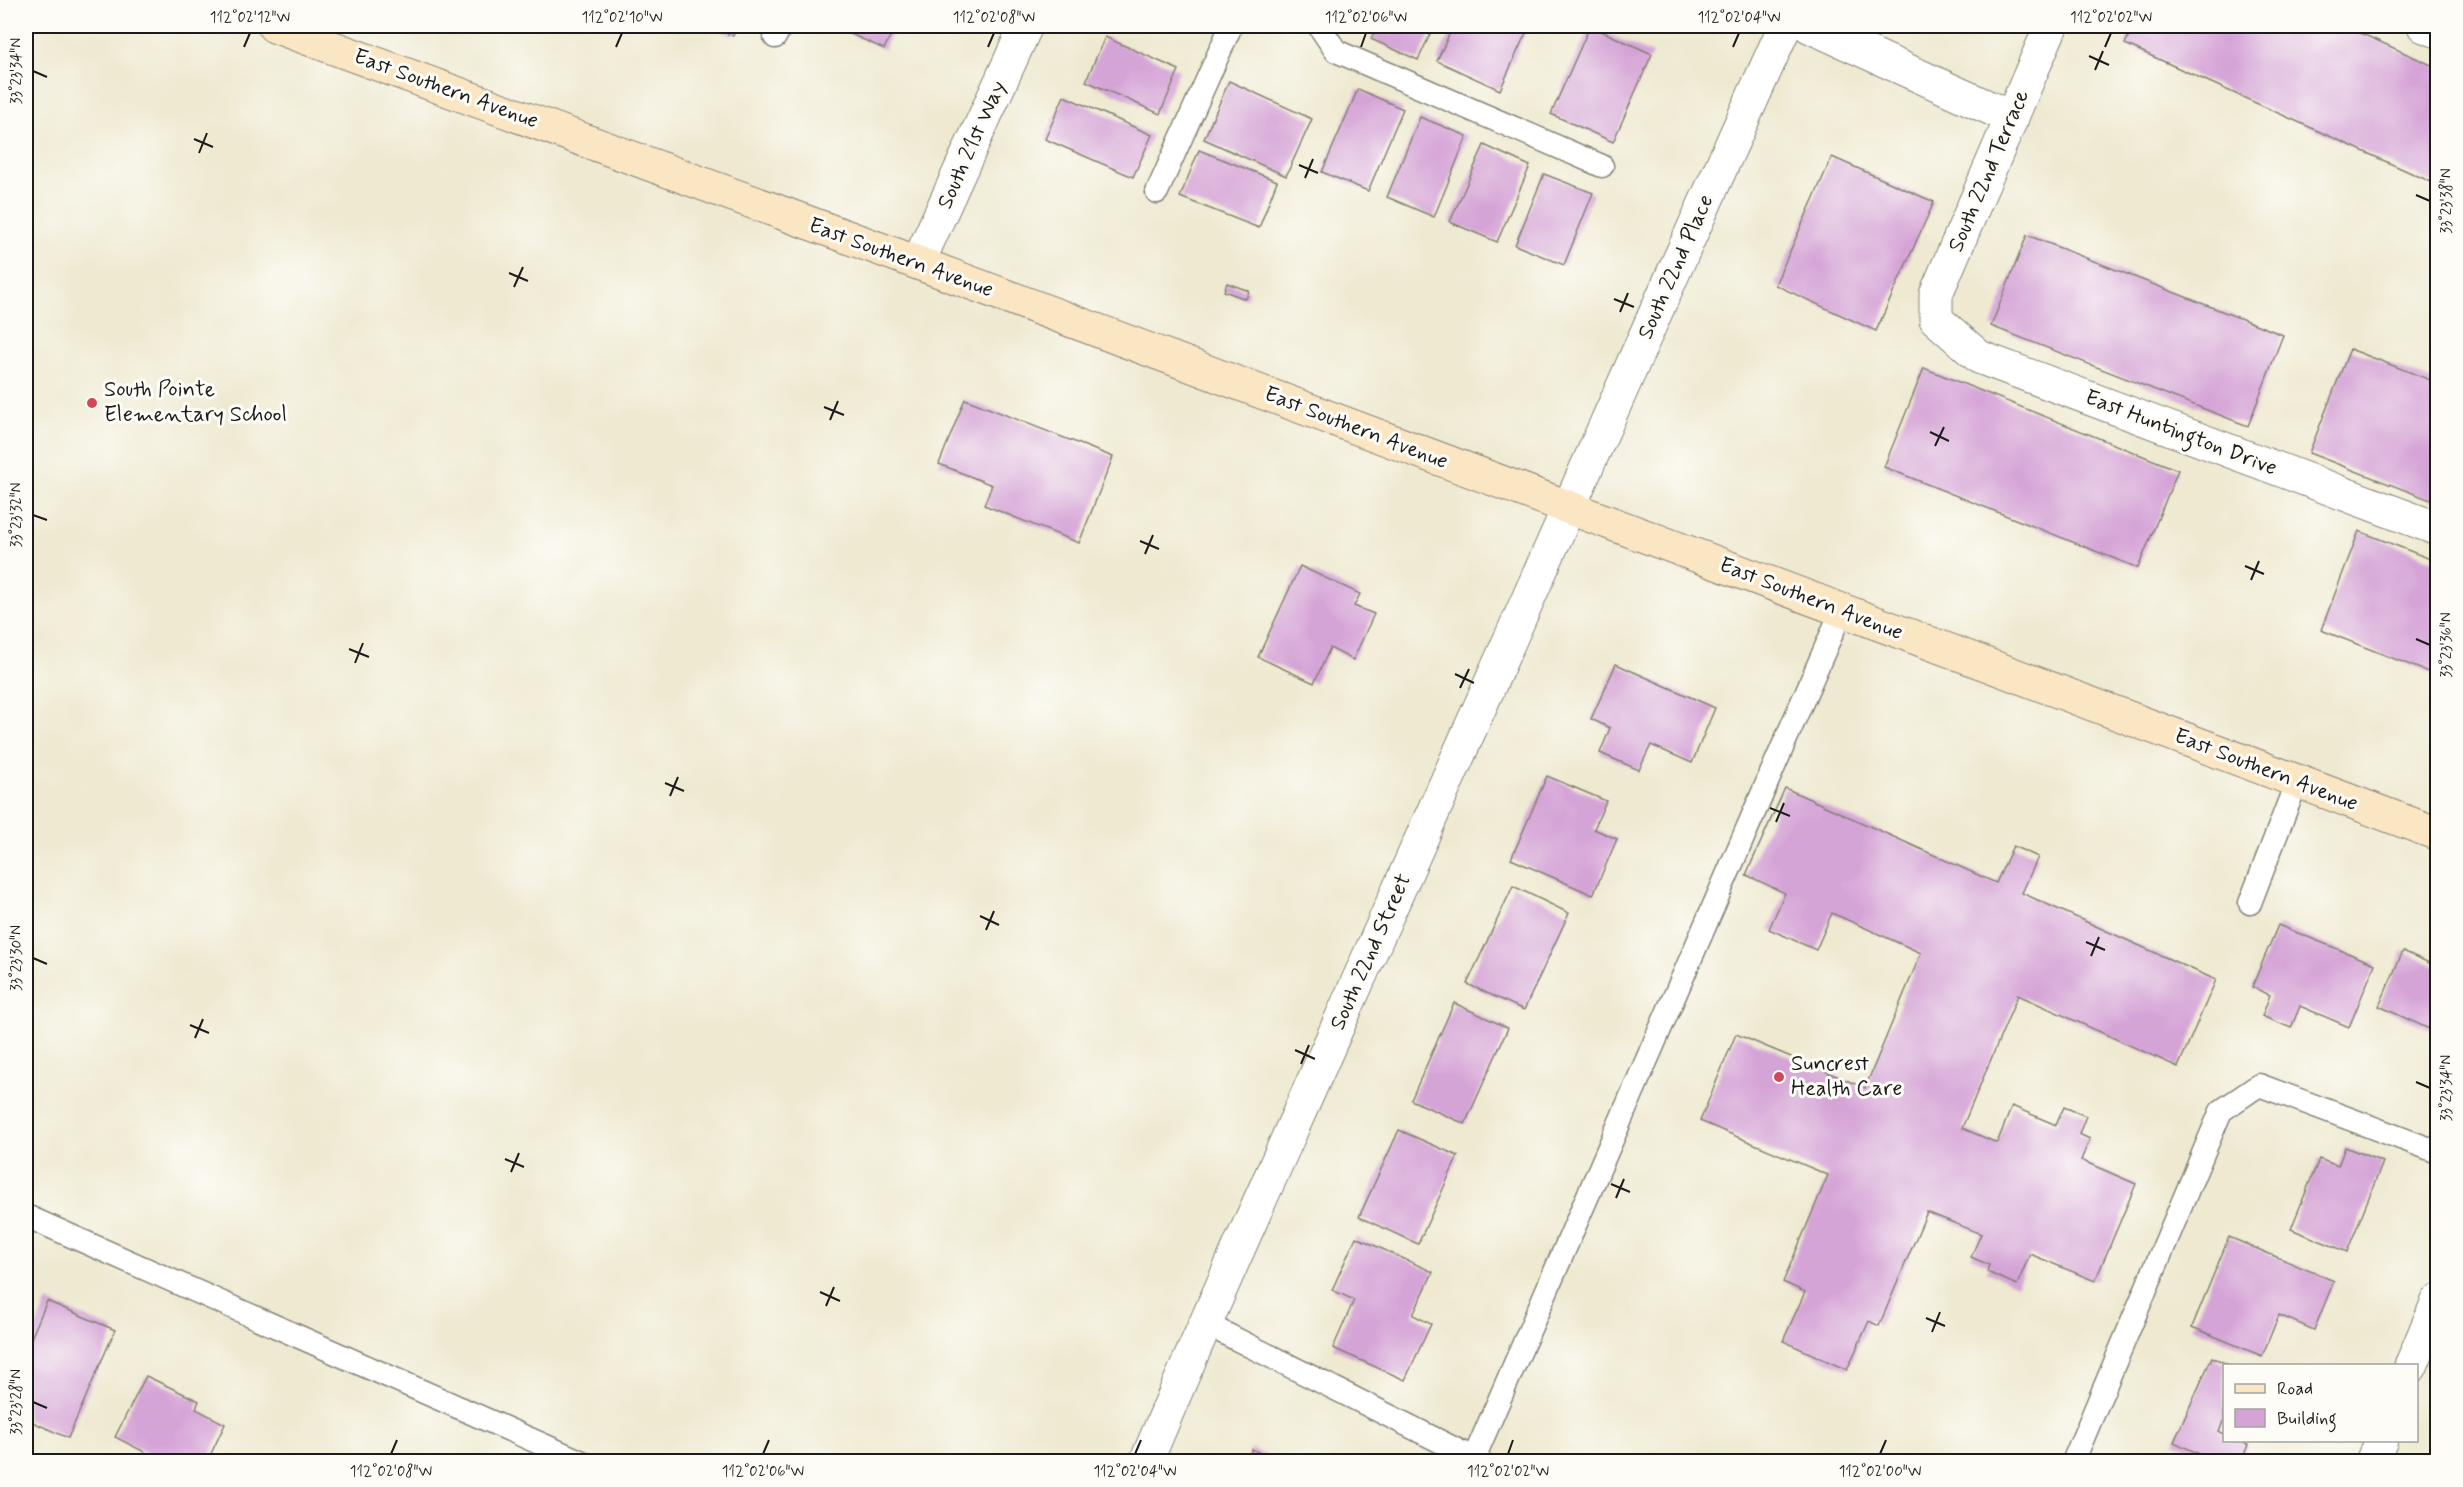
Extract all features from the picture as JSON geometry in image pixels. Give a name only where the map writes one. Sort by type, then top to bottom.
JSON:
[{"type":"main road","name":"East Southern Avenue","points":[[274,26],[918,263],[2438,834]]},
{"type":"street","name":"South 21st Way","points":[[918,263],[1026,26]]},
{"type":"street","name":"South 22nd Place","points":[[1566,507],[1785,26]]},
{"type":"street","points":[[1809,26],[2012,118]]},
{"type":"street","name":"South 22nd Terrace","points":[[1935,319],[1936,294],[2051,26]]},
{"type":"street","points":[[2424,26],[2438,31]]},
{"type":"street","name":"East Huntington Drive","points":[[1935,319],[1979,357],[2438,529]]},
{"type":"street","name":"South 22nd Street","points":[[1146,1461],[1204,1323],[1566,507]]},
{"type":"street","points":[[2411,1364],[2438,1301]]},
{"type":"street","points":[[2372,1461],[2380,1442]]},
{"type":"lane","points":[[1157,192],[1231,26]]},
{"type":"lane","points":[[1319,26],[1336,51],[1602,166]]},
{"type":"lane","points":[[1204,1323],[1478,1460],[1842,610]]},
{"type":"lane","points":[[2250,903],[2297,781]]},
{"type":"lane","points":[[2073,1461],[2221,1111],[2259,1085],[2438,1152]]},
{"type":"lane","points":[[26,1216],[582,1461]]},
{"type":"building","points":[[710,26],[737,26],[733,36]]},
{"type":"building","points":[[833,26],[895,26],[884,49]]},
{"type":"building","points":[[1377,26],[1434,26],[1418,60],[1371,39]]},
{"type":"building","points":[[1453,26],[1529,26],[1500,90],[1437,61]]},
{"type":"building","points":[[1590,26],[1652,54],[1613,142],[1551,114]]},
{"type":"building","points":[[2133,26],[2345,26],[2438,68],[2438,185],[2125,44]]},
{"type":"building","points":[[1105,37],[1179,70],[1160,114],[1086,81]]},
{"type":"building","points":[[1229,81],[1312,119],[1286,176],[1204,139]]},
{"type":"building","points":[[1358,89],[1403,109],[1368,191],[1322,172]]},
{"type":"building","points":[[1064,96],[1152,135],[1133,177],[1045,139]]},
{"type":"building","points":[[1420,117],[1467,136],[1434,217],[1387,197]]},
{"type":"building","points":[[1484,145],[1530,166],[1497,242],[1450,222]]},
{"type":"building","points":[[1199,150],[1277,181],[1259,228],[1180,197]]},
{"type":"building","points":[[1832,157],[1934,202],[1876,331],[1775,285]]},
{"type":"building","points":[[1544,174],[1593,193],[1564,265],[1515,245]]},
{"type":"building","points":[[2027,235],[2283,335],[2248,426],[1991,326]]},
{"type":"building","points":[[1227,283],[1249,291],[1246,299],[1224,291]]},
{"type":"building","points":[[2350,349],[2438,383],[2438,503],[2309,453]]},
{"type":"building","points":[[1924,368],[2178,470],[2138,568],[1884,467]]},
{"type":"building","points":[[965,399],[1113,457],[1079,543],[984,505],[992,485],[939,464]]},
{"type":"building","points":[[2359,531],[2438,562],[2438,676],[2321,630]]},
{"type":"building","points":[[1300,566],[1360,594],[1354,606],[1374,614],[1353,660],[1330,648],[1314,683],[1258,657]]},
{"type":"building","points":[[1616,664],[1715,708],[1692,763],[1651,745],[1639,770],[1600,753],[1610,728],[1591,719]]},
{"type":"building","points":[[1547,776],[1606,801],[1594,829],[1617,839],[1593,895],[1511,859]]},
{"type":"building","name":"Suncrest Health Care","points":[[1785,788],[1996,883],[2013,846],[2038,857],[2022,893],[2216,980],[2178,1067],[2018,995],[1962,1128],[1997,1143],[2012,1106],[2056,1125],[2064,1107],[2086,1116],[2079,1134],[2090,1139],[2081,1160],[2136,1184],[2095,1281],[2030,1254],[2017,1285],[1987,1272],[1989,1265],[1971,1257],[1981,1234],[1927,1212],[1879,1326],[1869,1321],[1847,1370],[1783,1341],[1805,1292],[1783,1282],[1828,1175],[1700,1121],[1736,1034],[1865,1088],[1921,953],[1832,913],[1816,950],[1769,929],[1785,893],[1746,875]]},
{"type":"building","points":[[1513,886],[1569,913],[1524,1010],[1467,984]]},
{"type":"building","points":[[2278,925],[2375,964],[2349,1027],[2300,1006],[2291,1028],[2262,1016],[2270,995],[2252,987]]},
{"type":"building","points":[[2403,951],[2438,967],[2438,1033],[2379,1006]]},
{"type":"building","points":[[1454,1003],[1508,1028],[1465,1124],[1411,1100]]},
{"type":"building","points":[[1399,1130],[1458,1156],[1418,1244],[1359,1217]]},
{"type":"building","points":[[2345,1147],[2383,1162],[2347,1252],[2291,1229],[2319,1159],[2338,1166]]},
{"type":"building","points":[[1356,1237],[1433,1272],[1413,1315],[1431,1324],[1405,1380],[1333,1348],[1354,1300],[1332,1290]]},
{"type":"building","points":[[2229,1237],[2334,1281],[2314,1330],[2279,1315],[2262,1356],[2192,1327]]},
{"type":"building","points":[[47,1301],[115,1330],[68,1438],[26,1419],[26,1350]]},
{"type":"building","points":[[2212,1357],[2227,1364],[2223,1364],[2223,1422],[2219,1431],[2223,1433],[2223,1442],[2243,1442],[2248,1445],[2241,1462],[2216,1462],[2174,1442]]},
{"type":"building","points":[[146,1376],[199,1401],[196,1409],[225,1424],[207,1462],[164,1462],[115,1437]]},
{"type":"building","points":[[1252,1449],[1279,1462],[1246,1462]]},
{"type":"place","name":"South Pointe Elementary School","points":[[92,403]]},
{"type":"place","name":"Suncrest Health Care","points":[[1779,1077]]}]
